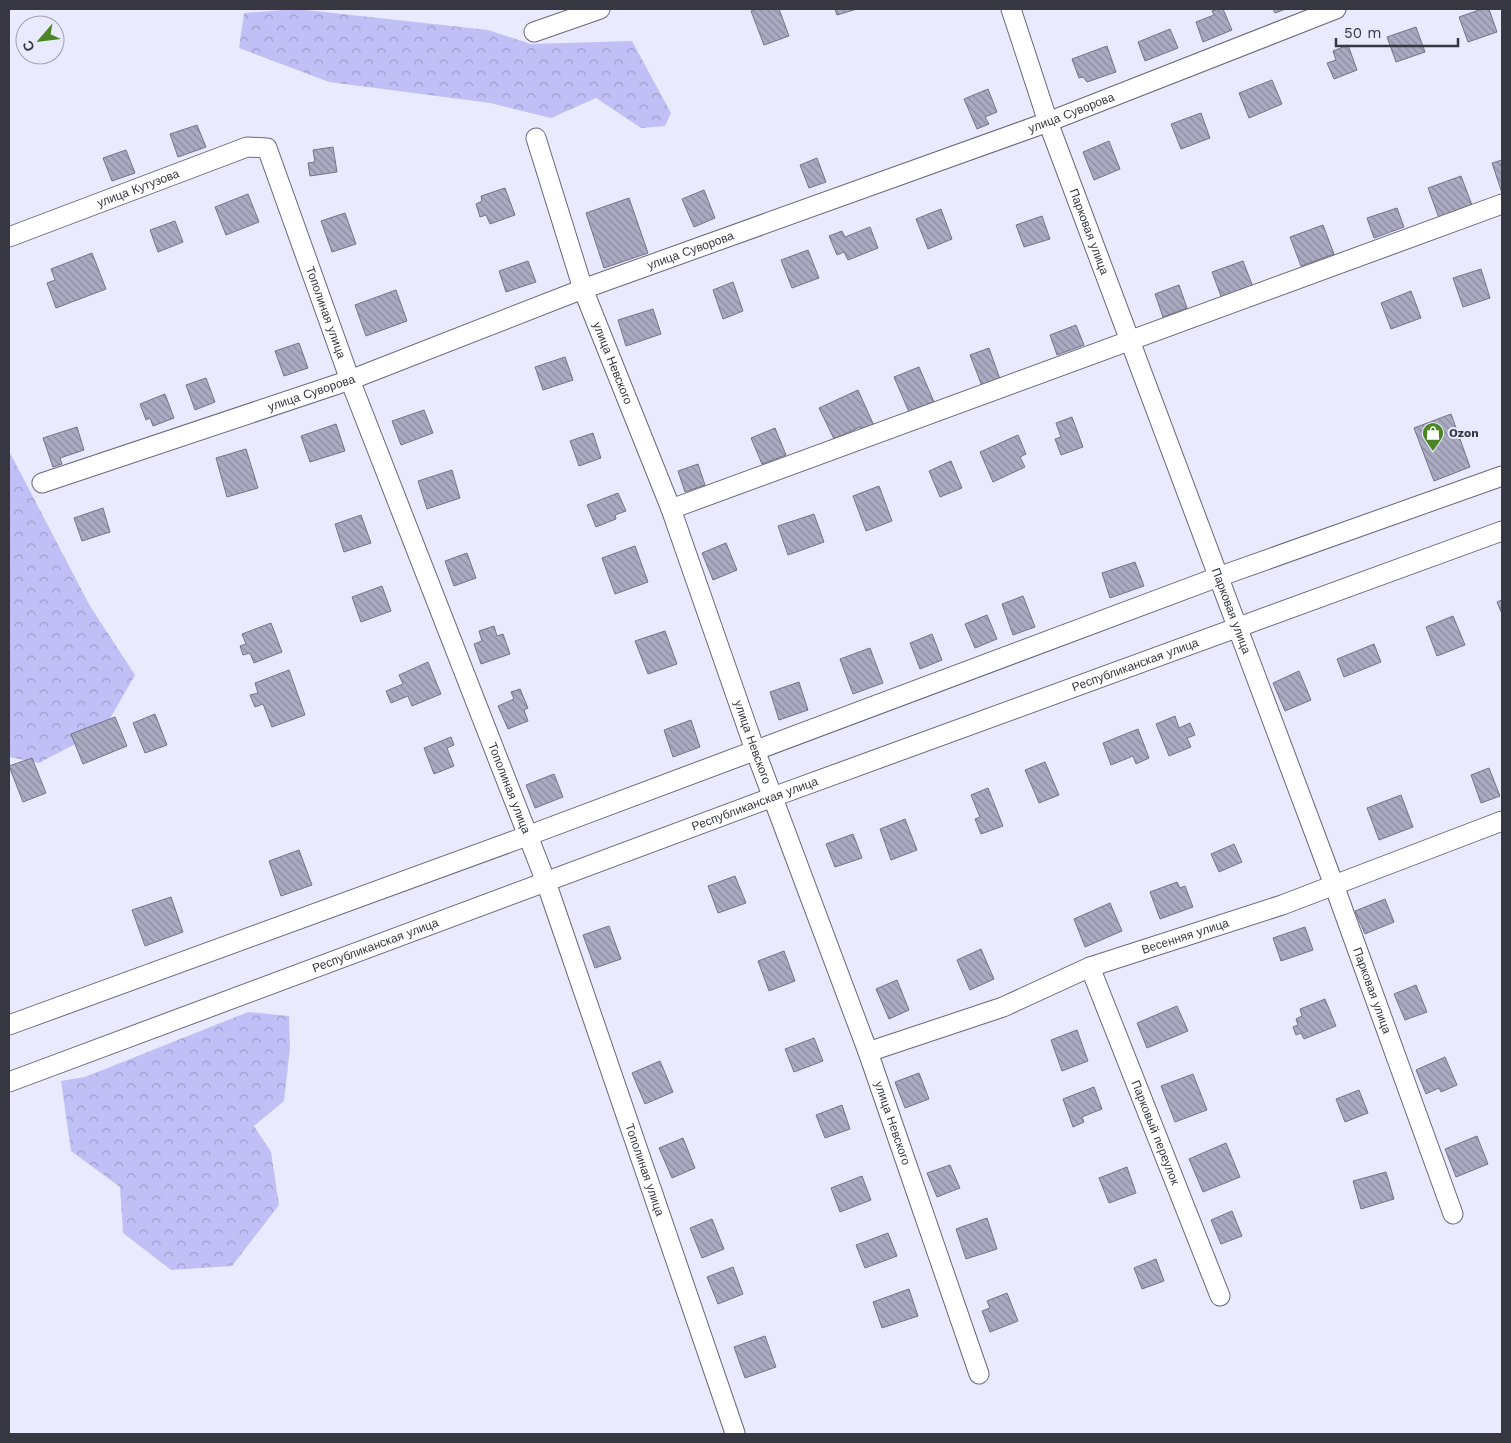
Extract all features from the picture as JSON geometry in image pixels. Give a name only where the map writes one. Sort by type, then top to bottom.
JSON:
[{"type":"street","points":[[534,32],[600,9]]},
{"type":"street","name":"Парковая улица","points":[[1011,9],[1048,122],[1334,885],[1453,1214]]},
{"type":"street","name":"улица Суворова","points":[[42,483],[350,380],[583,289],[1048,122],[1336,9]]},
{"type":"street","name":"улица Невского","points":[[536,138],[583,289],[671,509],[755,750],[868,1052],[980,1374]]},
{"type":"street","name":"улица Кутузова","points":[[9,237],[247,147],[267,148]]},
{"type":"street","name":"Тополиная улица","points":[[267,148],[350,380],[546,882],[736,1433]]},
{"type":"street","points":[[671,509],[1502,204]]},
{"type":"street","points":[[9,1025],[527,836],[1218,578],[1502,476]]},
{"type":"street","name":"Республиканская улица","points":[[9,1082],[773,797],[1502,531]]},
{"type":"street","name":"Весенняя улица","points":[[868,1052],[1002,1007],[1090,967],[1282,905],[1502,821]]},
{"type":"street","name":"Парковый переулок","points":[[1090,967],[1220,1296]]},
{"type":"green space","points":[[297,9],[488,30],[531,44],[632,41],[671,113],[665,126],[641,128],[596,98],[551,118],[490,103],[329,82],[239,48],[244,13]]},
{"type":"green space","points":[[9,451],[90,606],[135,675],[104,729],[39,763],[9,757]]},
{"type":"green space","points":[[248,1012],[289,1016],[290,1048],[284,1101],[254,1126],[271,1152],[279,1205],[232,1266],[171,1270],[123,1233],[120,1187],[71,1151],[61,1081],[85,1077]]},
{"type":"building","points":[[756,9],[779,9],[789,36],[764,45],[751,11]]},
{"type":"building","points":[[835,9],[857,9],[837,15]]},
{"type":"building","points":[[1223,9],[1232,30],[1203,42],[1196,22],[1214,15],[1212,11]]},
{"type":"building","points":[[1273,9],[1286,9],[1275,13]]},
{"type":"building","points":[[1482,9],[1489,9],[1497,32],[1468,42],[1459,17]]},
{"type":"building","points":[[1416,27],[1425,52],[1396,62],[1387,37]]},
{"type":"building","points":[[1170,29],[1178,48],[1145,61],[1138,42]]},
{"type":"building","points":[[1348,45],[1357,70],[1334,79],[1327,63],[1336,60],[1333,51]]},
{"type":"building","points":[[1107,46],[1116,72],[1087,82],[1083,77],[1079,78],[1072,59]]},
{"type":"building","points":[[1272,80],[1282,104],[1249,118],[1239,93]]},
{"type":"building","points":[[988,89],[997,112],[985,117],[989,124],[977,129],[964,99]]},
{"type":"building","points":[[1201,113],[1210,138],[1181,149],[1171,124]]},
{"type":"building","points":[[197,125],[206,147],[178,157],[170,134]]},
{"type":"building","points":[[1109,141],[1120,169],[1094,180],[1083,152]]},
{"type":"building","points":[[333,147],[337,172],[310,176],[308,163],[315,162],[313,150]]},
{"type":"building","points":[[126,150],[135,173],[112,181],[103,158]]},
{"type":"building","points":[[817,158],[826,182],[809,188],[800,165]]},
{"type":"building","points":[[1502,160],[1502,193],[1492,163]]},
{"type":"building","points":[[1461,176],[1472,205],[1439,218],[1428,188]]},
{"type":"building","points":[[505,188],[515,215],[490,224],[486,215],[480,217],[476,204],[482,201],[481,196]]},
{"type":"building","points":[[704,190],[715,218],[694,227],[682,199]]},
{"type":"building","points":[[248,194],[259,222],[226,235],[215,207]]},
{"type":"building","points":[[629,198],[648,253],[604,268],[586,213]]},
{"type":"building","points":[[1397,208],[1404,227],[1374,238],[1367,218]]},
{"type":"building","points":[[941,209],[952,239],[928,249],[916,219]]},
{"type":"building","points":[[345,213],[356,244],[332,252],[321,221]]},
{"type":"building","points":[[1042,216],[1050,239],[1024,247],[1016,225]]},
{"type":"building","points":[[175,221],[183,242],[158,252],[150,230]]},
{"type":"building","points":[[1323,225],[1334,254],[1301,266],[1290,237]]},
{"type":"building","points":[[870,227],[878,248],[848,260],[844,252],[837,255],[829,236],[842,231],[845,237]]},
{"type":"building","points":[[808,250],[819,278],[792,288],[781,260]]},
{"type":"building","points":[[92,253],[106,289],[56,308],[47,283],[55,280],[51,269]]},
{"type":"building","points":[[528,261],[536,282],[506,292],[499,271]]},
{"type":"building","points":[[1243,261],[1253,287],[1222,299],[1212,272]]},
{"type":"building","points":[[1481,269],[1490,298],[1463,307],[1453,278]]},
{"type":"building","points":[[733,282],[743,311],[723,319],[713,290]]},
{"type":"building","points":[[1179,285],[1187,308],[1163,317],[1155,294]]},
{"type":"building","points":[[396,290],[407,321],[366,336],[355,305]]},
{"type":"building","points":[[1411,291],[1421,318],[1391,329],[1381,303]]},
{"type":"building","points":[[653,309],[661,334],[626,346],[618,320]]},
{"type":"building","points":[[1076,325],[1084,345],[1057,355],[1050,335]]},
{"type":"building","points":[[299,343],[308,368],[284,376],[275,351]]},
{"type":"building","points":[[989,348],[1000,379],[982,386],[970,355]]},
{"type":"building","points":[[565,357],[573,380],[543,390],[535,367]]},
{"type":"building","points":[[919,367],[934,402],[909,412],[894,377]]},
{"type":"building","points":[[206,378],[215,402],[195,410],[186,385]]},
{"type":"building","points":[[858,390],[875,428],[863,433],[860,427],[834,439],[819,408]]},
{"type":"building","points":[[165,394],[174,418],[153,426],[150,418],[146,420],[140,404]]},
{"type":"building","points":[[424,410],[433,433],[401,445],[392,421]]},
{"type":"building","points":[[1451,414],[1470,467],[1434,481],[1414,428]]},
{"type":"building","points":[[1072,417],[1083,447],[1061,455],[1055,439],[1061,437],[1056,423]]},
{"type":"building","points":[[336,424],[345,451],[310,462],[301,436]]},
{"type":"building","points":[[77,427],[84,450],[60,458],[62,464],[53,467],[43,438]]},
{"type":"building","points":[[775,428],[786,455],[762,464],[751,438]]},
{"type":"building","points":[[593,433],[601,458],[579,466],[570,441]]},
{"type":"building","points":[[1018,435],[1026,454],[1020,457],[1025,467],[993,482],[980,452]]},
{"type":"building","points":[[246,449],[258,488],[227,497],[216,458]]},
{"type":"building","points":[[951,461],[962,488],[940,497],[929,471]]},
{"type":"building","points":[[698,464],[705,485],[685,492],[678,471]]},
{"type":"building","points":[[452,470],[460,498],[427,509],[418,481]]},
{"type":"building","points":[[879,486],[892,521],[866,531],[853,496]]},
{"type":"building","points":[[618,493],[626,511],[615,515],[616,519],[596,527],[587,505]]},
{"type":"building","points":[[103,508],[110,532],[82,541],[74,518]]},
{"type":"building","points":[[814,514],[824,542],[788,555],[778,526]]},
{"type":"building","points":[[361,515],[371,543],[344,552],[335,524]]},
{"type":"building","points":[[726,543],[737,570],[713,580],[702,553]]},
{"type":"building","points":[[635,546],[648,582],[615,594],[602,558]]},
{"type":"building","points":[[467,553],[476,578],[454,586],[445,561]]},
{"type":"building","points":[[1135,562],[1144,586],[1110,598],[1102,573]]},
{"type":"building","points":[[382,586],[391,611],[361,622],[352,597]]},
{"type":"building","points":[[1023,596],[1035,627],[1013,635],[1002,604]]},
{"type":"building","points":[[1502,600],[1502,614],[1497,602]]},
{"type":"building","points":[[987,615],[997,639],[975,648],[965,624]]},
{"type":"building","points":[[1453,616],[1465,645],[1437,656],[1426,627]]},
{"type":"building","points":[[271,623],[282,652],[254,663],[250,653],[243,655],[240,646],[246,644],[242,634]]},
{"type":"building","points":[[494,626],[497,636],[503,634],[510,654],[481,664],[474,644],[482,641],[479,631]]},
{"type":"building","points":[[665,631],[677,664],[648,674],[635,641]]},
{"type":"building","points":[[932,634],[942,660],[920,669],[910,643]]},
{"type":"building","points":[[1374,644],[1381,662],[1344,677],[1337,659]]},
{"type":"building","points":[[870,648],[883,683],[853,694],[840,659]]},
{"type":"building","points":[[428,662],[441,694],[412,706],[408,696],[391,703],[386,691],[403,684],[399,675]]},
{"type":"building","points":[[289,670],[305,715],[272,727],[263,704],[255,707],[250,695],[258,693],[255,683]]},
{"type":"building","points":[[1299,671],[1311,700],[1285,711],[1273,683]]},
{"type":"building","points":[[799,682],[808,710],[779,720],[770,692]]},
{"type":"building","points":[[520,689],[528,708],[524,710],[528,721],[508,729],[498,706],[514,699],[511,692]]},
{"type":"building","points":[[155,714],[167,745],[145,753],[133,723]]},
{"type":"building","points":[[1175,716],[1179,728],[1190,723],[1195,735],[1187,738],[1191,747],[1169,756],[1156,724]]},
{"type":"building","points":[[115,717],[127,746],[83,764],[71,734]]},
{"type":"building","points":[[691,720],[700,747],[673,757],[664,730]]},
{"type":"building","points":[[1138,729],[1149,758],[1136,764],[1133,756],[1111,765],[1103,743]]},
{"type":"building","points":[[451,737],[454,745],[447,748],[454,766],[434,774],[424,748]]},
{"type":"building","points":[[32,758],[46,793],[23,802],[9,766]]},
{"type":"building","points":[[1045,762],[1059,795],[1039,803],[1025,770]]},
{"type":"building","points":[[1489,768],[1500,796],[1481,803],[1471,775]]},
{"type":"building","points":[[554,774],[563,797],[535,808],[526,785]]},
{"type":"building","points":[[988,788],[1003,826],[981,834],[975,819],[980,817],[971,795]]},
{"type":"building","points":[[1401,795],[1413,827],[1379,840],[1367,808]]},
{"type":"building","points":[[905,819],[917,850],[891,860],[880,829]]},
{"type":"building","points":[[853,834],[862,858],[835,867],[826,844]]},
{"type":"building","points":[[1234,844],[1242,862],[1219,872],[1211,854]]},
{"type":"building","points":[[299,850],[312,885],[281,896],[269,861]]},
{"type":"building","points":[[735,876],[746,903],[718,913],[708,886]]},
{"type":"building","points":[[1177,882],[1180,888],[1185,886],[1193,907],[1160,919],[1150,892]]},
{"type":"building","points":[[171,897],[183,932],[145,946],[132,910]]},
{"type":"building","points":[[1385,899],[1394,922],[1365,934],[1355,911]]},
{"type":"building","points":[[1110,903],[1122,931],[1085,947],[1074,919]]},
{"type":"building","points":[[609,926],[621,959],[595,968],[583,935]]},
{"type":"building","points":[[1305,927],[1313,950],[1281,961],[1273,938]]},
{"type":"building","points":[[981,949],[994,979],[970,990],[957,960]]},
{"type":"building","points":[[784,951],[795,981],[769,991],[758,961]]},
{"type":"building","points":[[897,980],[909,1010],[889,1019],[876,989]]},
{"type":"building","points":[[1416,985],[1427,1012],[1405,1020],[1394,994]]},
{"type":"building","points":[[1325,999],[1336,1026],[1304,1039],[1301,1033],[1296,1035],[1293,1027],[1298,1025],[1296,1019],[1302,1016],[1300,1009]]},
{"type":"building","points":[[1177,1006],[1188,1031],[1147,1048],[1137,1023]]},
{"type":"building","points":[[1077,1030],[1088,1061],[1062,1071],[1051,1040]]},
{"type":"building","points":[[814,1038],[823,1061],[794,1072],[785,1049]]},
{"type":"building","points":[[1445,1057],[1457,1085],[1441,1092],[1439,1088],[1426,1094],[1416,1070]]},
{"type":"building","points":[[660,1061],[673,1092],[645,1104],[632,1073]]},
{"type":"building","points":[[919,1073],[929,1099],[905,1108],[895,1082]]},
{"type":"building","points":[[1193,1074],[1207,1110],[1175,1122],[1161,1086]]},
{"type":"building","points":[[1094,1087],[1102,1109],[1082,1117],[1084,1122],[1073,1127],[1063,1099]]},
{"type":"building","points":[[1359,1090],[1368,1113],[1345,1122],[1336,1099]]},
{"type":"building","points":[[842,1105],[850,1129],[825,1138],[816,1115]]},
{"type":"building","points":[[1477,1136],[1488,1164],[1456,1177],[1445,1149]]},
{"type":"building","points":[[683,1138],[695,1168],[672,1178],[659,1148]]},
{"type":"building","points":[[1226,1143],[1240,1177],[1203,1192],[1189,1159]]},
{"type":"building","points":[[950,1165],[960,1188],[937,1197],[927,1173]]},
{"type":"building","points":[[1127,1167],[1136,1193],[1109,1203],[1099,1178]]},
{"type":"building","points":[[1386,1172],[1394,1199],[1361,1209],[1353,1181]]},
{"type":"building","points":[[862,1176],[871,1200],[840,1212],[831,1188]]},
{"type":"building","points":[[1232,1211],[1242,1236],[1221,1244],[1211,1220]]},
{"type":"building","points":[[987,1218],[997,1249],[966,1259],[956,1229]]},
{"type":"building","points":[[712,1219],[724,1249],[702,1258],[690,1228]]},
{"type":"building","points":[[888,1233],[897,1256],[865,1268],[856,1245]]},
{"type":"building","points":[[1156,1259],[1164,1281],[1142,1289],[1134,1268]]},
{"type":"building","points":[[733,1267],[743,1294],[718,1304],[707,1277]]},
{"type":"building","points":[[909,1289],[918,1316],[882,1328],[873,1302]]},
{"type":"building","points":[[1007,1293],[1018,1321],[990,1332],[982,1311],[990,1308],[987,1301]]},
{"type":"building","points":[[765,1336],[776,1367],[745,1378],[734,1347]]},
{"type":"place","name":"Ozon","points":[[1433,452]]}]
